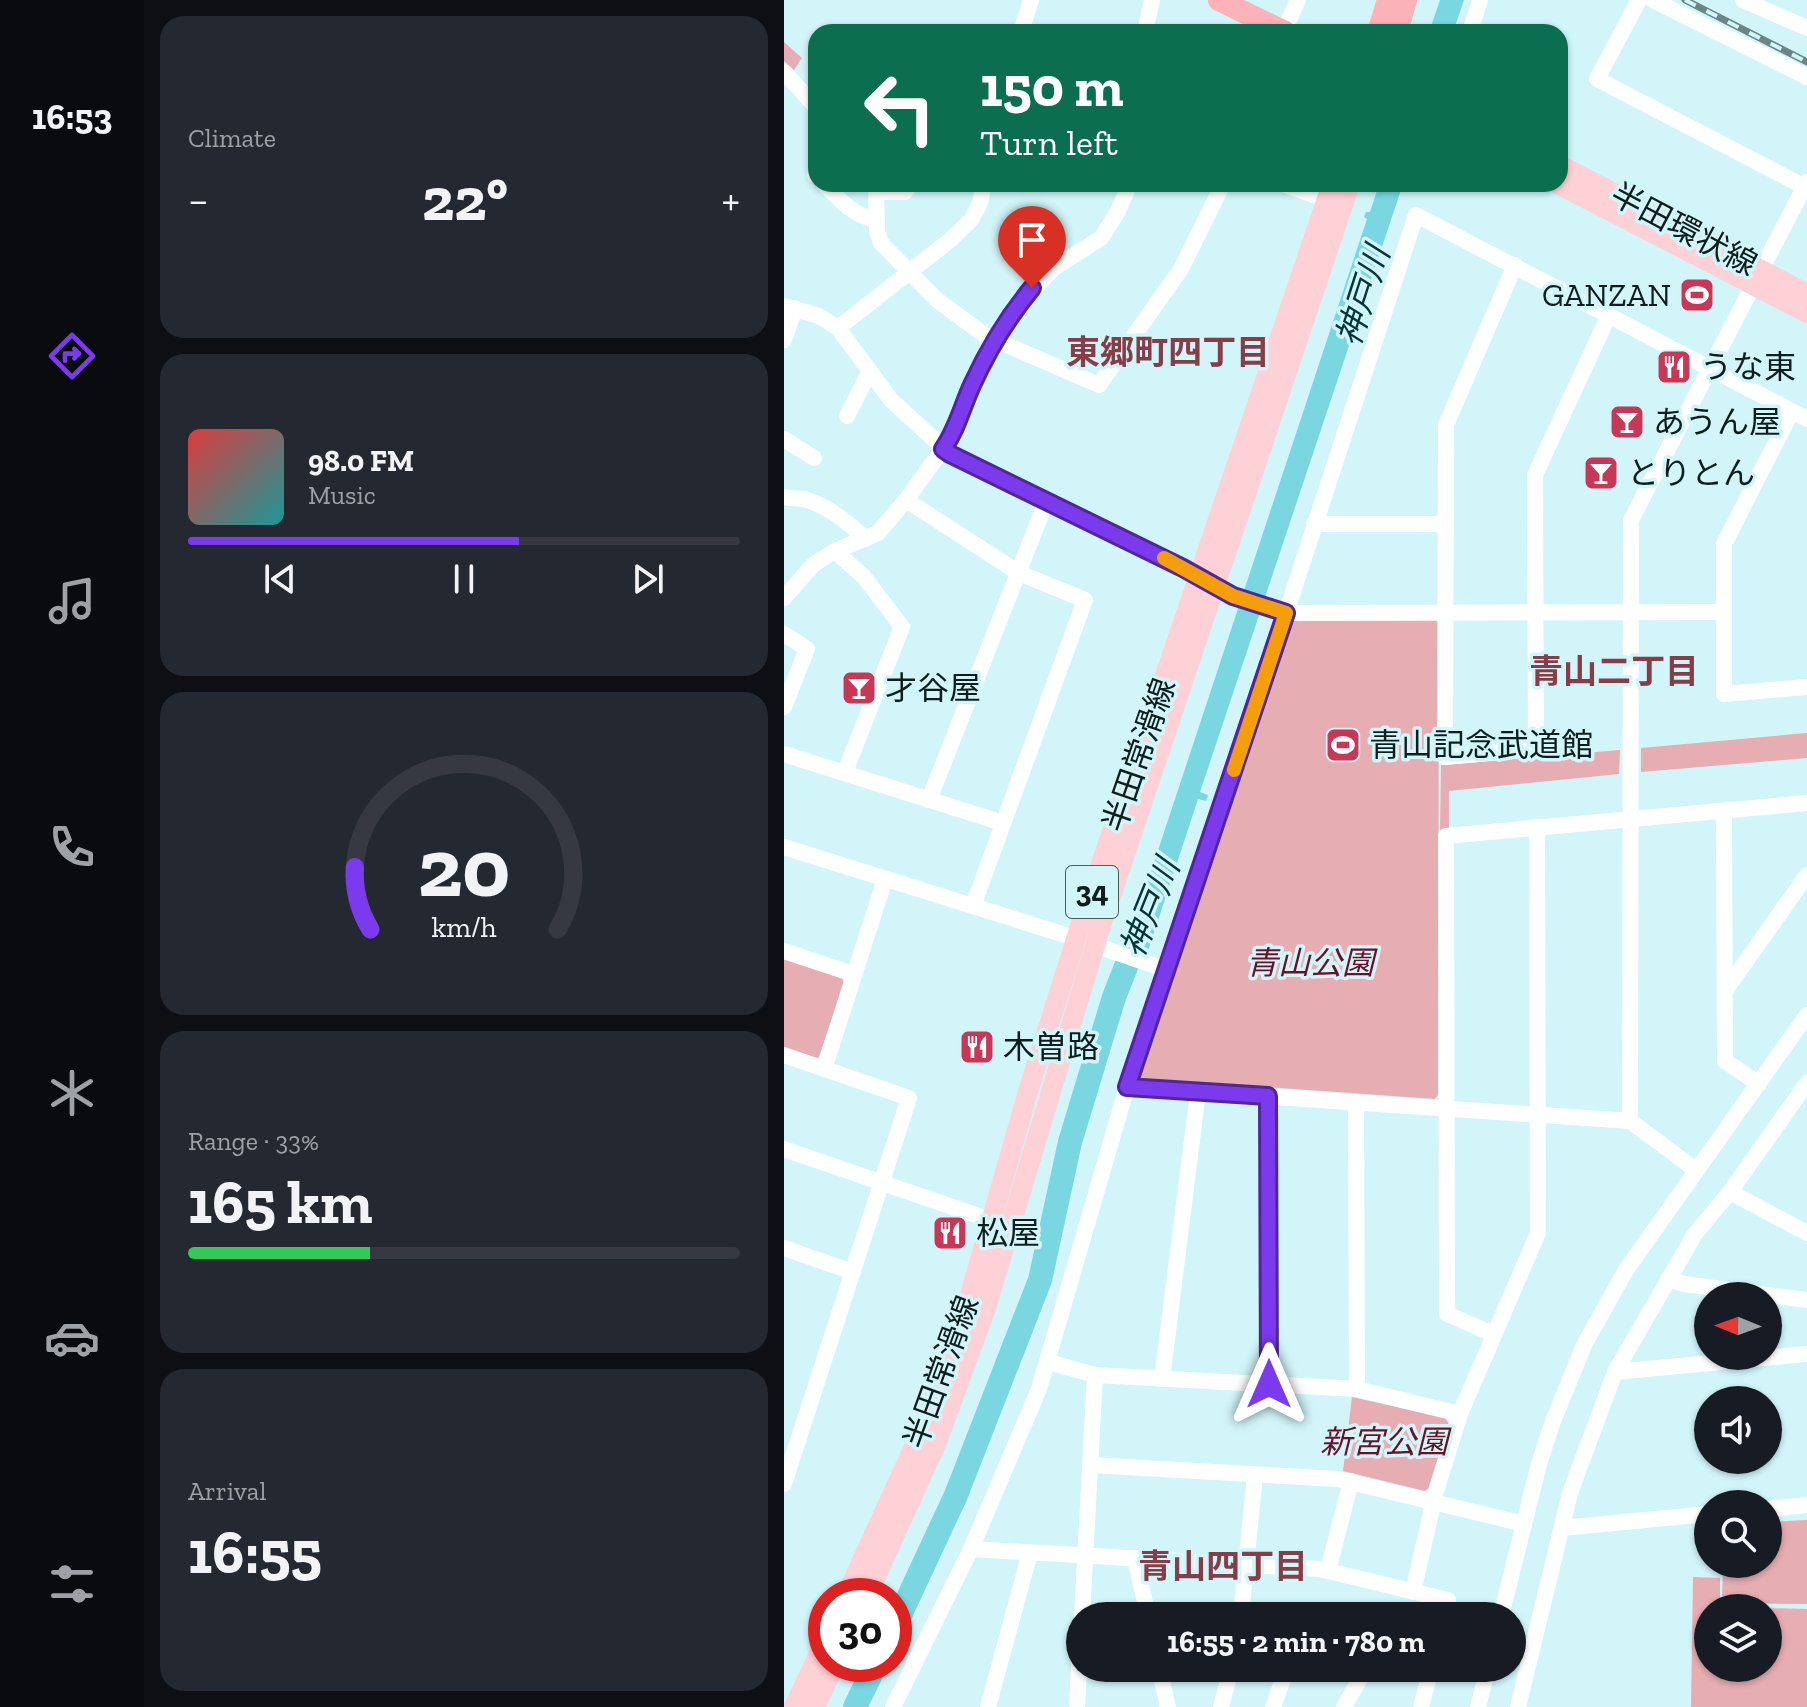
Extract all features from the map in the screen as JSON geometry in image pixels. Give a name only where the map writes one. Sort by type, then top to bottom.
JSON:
[{"type":"highway","points":[[1219,0],[1268,24]]},
{"type":"highway","points":[[1380,24],[1388,0]]},
{"type":"highway","points":[[1399,24],[1406,0]]},
{"type":"main road","name":"半田環状線","points":[[1568,170],[1757,277],[1807,313]]},
{"type":"main road","name":"半田環状線","points":[[1568,189],[1757,277],[1807,294]]},
{"type":"main road","name":"半田常滑線","points":[[1216,586],[1330,192]]},
{"type":"main road","name":"半田常滑線","points":[[875,1578],[937,1442],[986,1308],[1028,1092],[1095,946],[1347,192]]},
{"type":"main road","name":"半田常滑線","points":[[854,1578],[919,1436],[964,1314],[1002,1224]]},
{"type":"main road","points":[[794,1707],[808,1677]]},
{"type":"main road","points":[[815,1707],[827,1682]]},
{"type":"street","points":[[1024,24],[1031,0]]},
{"type":"street","points":[[1147,24],[1152,0]]},
{"type":"street","points":[[1288,24],[1298,0]]},
{"type":"street","points":[[1472,24],[1480,0]]},
{"type":"street","points":[[1630,1121],[1631,520],[1806,186],[1597,79],[1639,0]]},
{"type":"street","points":[[1653,0],[1807,77]]},
{"type":"street","points":[[1743,0],[1807,28]]},
{"type":"street","points":[[784,72],[808,98]]},
{"type":"street","points":[[832,192],[861,217],[877,220]]},
{"type":"street","points":[[877,192],[877,232],[881,243],[907,272],[962,320],[995,339],[1099,385],[1181,269],[1219,192]]},
{"type":"street","points":[[838,328],[949,241],[971,220],[982,192]]},
{"type":"street","points":[[784,598],[814,564],[835,551],[878,533],[906,500],[953,435],[970,388],[1013,311],[1054,268],[1101,238],[1126,192]]},
{"type":"street","points":[[893,1707],[971,1549],[1039,1389],[1160,968],[1279,611],[1314,524],[1416,215],[1800,415],[1724,544],[1724,694],[1807,687]]},
{"type":"street","points":[[1515,265],[1446,425],[1445,757],[1536,749],[1535,475],[1609,315]]},
{"type":"street","points":[[784,340],[789,307],[819,316],[838,328],[891,400],[943,449],[1216,586],[1279,611],[1724,612]]},
{"type":"street","points":[[847,416],[870,371]]},
{"type":"street","points":[[784,439],[814,458]]},
{"type":"street","points":[[784,497],[802,498],[849,524],[865,539]]},
{"type":"street","points":[[906,500],[1019,573],[1085,600],[973,906]]},
{"type":"street","points":[[929,800],[1046,502]]},
{"type":"street","points":[[1314,524],[1446,524]]},
{"type":"street","points":[[835,551],[864,577],[902,627],[845,772]]},
{"type":"street","points":[[784,634],[807,649],[784,707]]},
{"type":"street","points":[[784,754],[1003,823]]},
{"type":"street","points":[[1493,1334],[1447,1314],[1446,836],[1807,803]]},
{"type":"street","points":[[1724,811],[1725,1061],[1759,1084]]},
{"type":"street","points":[[1413,1592],[1434,1501],[1460,1414],[1538,1233],[1537,827]]},
{"type":"street","points":[[784,847],[1160,968]]},
{"type":"street","points":[[1725,991],[1807,875]]},
{"type":"street","points":[[824,1069],[885,879]]},
{"type":"street","points":[[784,951],[853,974]]},
{"type":"street","points":[[1504,1602],[1552,1424],[1584,1345],[1626,1270],[1807,1015]]},
{"type":"street","points":[[784,1055],[909,1098],[784,1484]]},
{"type":"street","points":[[1518,1707],[1570,1493],[1615,1372],[1695,1234],[1730,1192],[1807,1083]]},
{"type":"street","points":[[1127,1087],[1630,1121],[1696,1170]]},
{"type":"street","points":[[1162,1379],[1198,1092]]},
{"type":"street","points":[[1268,1096],[1269,1384]]},
{"type":"street","points":[[1356,1102],[1357,1389]]},
{"type":"street","points":[[784,1149],[1002,1224]]},
{"type":"street","points":[[1730,1192],[1807,1233]]},
{"type":"street","points":[[784,1248],[853,1272]]},
{"type":"street","points":[[1668,1279],[1684,1284],[1807,1300]]},
{"type":"street","points":[[1615,1372],[1807,1354]]},
{"type":"street","points":[[1048,1362],[1095,1375],[1357,1389],[1460,1414]]},
{"type":"street","points":[[1083,1602],[1095,1375]]},
{"type":"street","points":[[1090,1465],[1351,1481],[1524,1524]]},
{"type":"street","points":[[1242,1602],[1255,1475]]},
{"type":"street","points":[[1328,1571],[1351,1481]]},
{"type":"street","points":[[1782,1508],[1807,1505]]},
{"type":"street","points":[[1562,1528],[1694,1515]]},
{"type":"street","points":[[971,1549],[1328,1571],[1448,1602]]},
{"type":"street","points":[[988,1707],[1030,1553]]},
{"type":"street","points":[[1135,1558],[1145,1602]]},
{"type":"street","points":[[1077,1707],[1078,1682]]},
{"type":"street","points":[[1162,1682],[1168,1707]]},
{"type":"street","points":[[1221,1707],[1227,1682]]},
{"type":"street","points":[[1273,1707],[1282,1682]]},
{"type":"street","points":[[1344,1707],[1358,1682]]},
{"type":"street","points":[[1421,1707],[1427,1682]]},
{"type":"street","points":[[1478,1707],[1484,1682]]},
{"type":"green space","points":[[784,42],[802,58],[794,70],[784,61]]},
{"type":"green space","name":"青山公園","points":[[1294,620],[1436,620],[1439,624],[1438,1095],[1435,1099],[1139,1078]]},
{"type":"green space","points":[[1807,733],[1807,758],[1641,772],[1641,748]]},
{"type":"green space","points":[[1620,750],[1619,774],[1449,791],[1449,830],[1440,832],[1441,765]]},
{"type":"green space","points":[[784,959],[842,978],[844,983],[819,1057],[815,1059],[784,1049]]},
{"type":"green space","name":"新宮公園","points":[[1352,1397],[1445,1418],[1449,1424],[1430,1487],[1425,1491],[1343,1471]]},
{"type":"green space","points":[[1807,1520],[1807,1604],[1782,1604],[1782,1594],[1722,1594],[1723,1578],[1782,1578],[1782,1521]]},
{"type":"green space","points":[[1693,1577],[1720,1578],[1720,1594],[1694,1594],[1694,1682],[1782,1682],[1782,1608],[1807,1609],[1807,1707],[1691,1707]]},
{"type":"water","points":[[1440,0],[1464,0],[1456,24],[1432,24]]},
{"type":"water","points":[[1376,192],[1400,192],[1200,792],[1208,795],[1206,801],[1198,799],[1146,957],[1125,950],[1367,219],[1364,217],[1366,212],[1370,212]]},
{"type":"waterway","name":"神戸川","points":[[912,1589],[956,1495],[1040,1280],[1070,1142],[1114,997],[1139,934]]},
{"type":"waterway","name":"神戸川","points":[[855,1707],[867,1682]]},
{"type":"railway","points":[[1685,0],[1807,62]]},
{"type":"slow traffic","points":[[1164,558],[1233,596],[1286,613],[1234,770]]},
{"type":"place","name":"GANZAN","points":[[1697,295]]},
{"type":"place","name":"うな東","points":[[1674,367]]},
{"type":"place","name":"あうん屋","points":[[1627,422]]},
{"type":"place","name":"とりとん","points":[[1601,473]]},
{"type":"place","name":"才谷屋","points":[[859,688]]},
{"type":"place","name":"青山記念武道館","points":[[1343,745]]},
{"type":"place","name":"木曽路","points":[[977,1047]]},
{"type":"place","name":"松屋","points":[[950,1233]]},
{"type":"district","name":"東郷町四丁目","points":[[1168,352]]},
{"type":"district","name":"青山二丁目","points":[[1614,671]]},
{"type":"district","name":"青山四丁目","points":[[1223,1566]]},
{"type":"route","points":[[1032,288],[995,339],[970,388],[953,435],[943,449],[1229,594],[1286,613],[1127,1087],[1268,1096],[1269,1384]]}]
